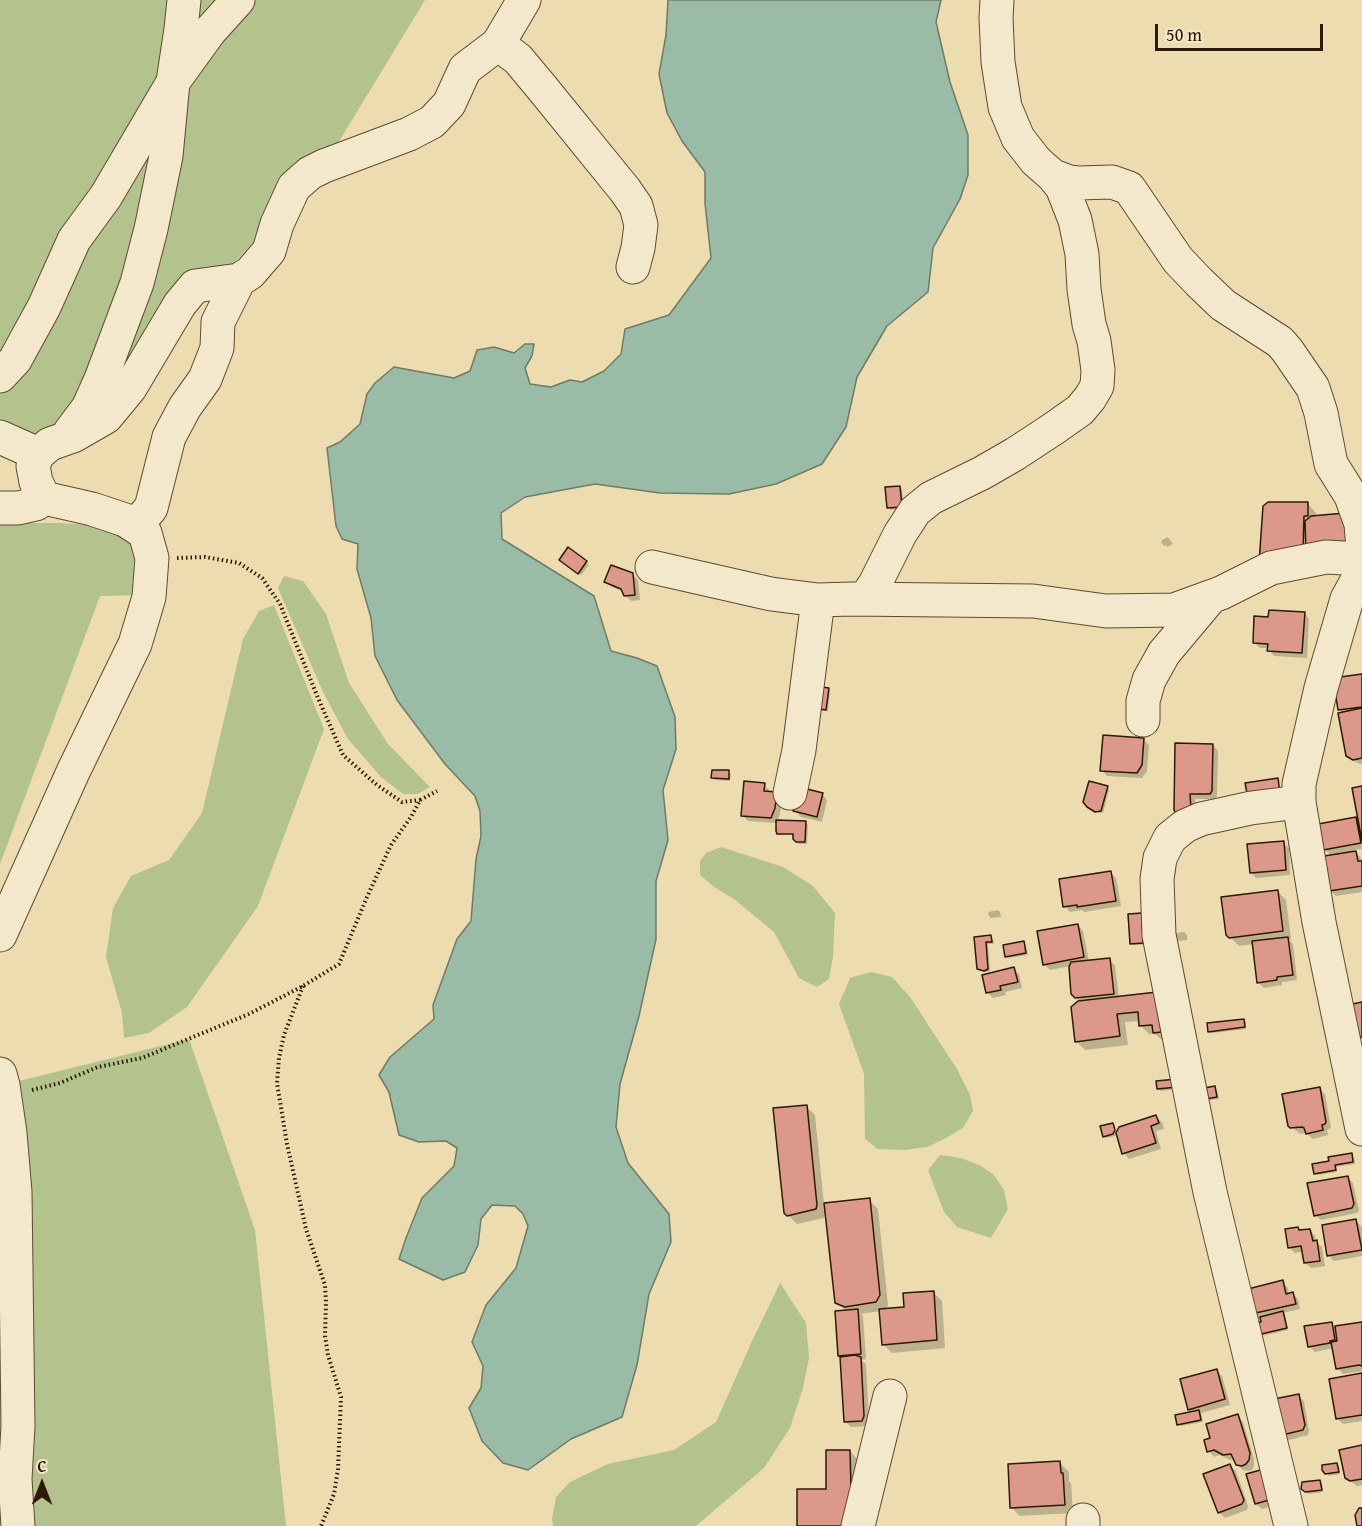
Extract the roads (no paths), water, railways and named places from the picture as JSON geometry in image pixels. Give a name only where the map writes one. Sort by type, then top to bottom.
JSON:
[{"type":"street","points":[[44,498],[36,482],[33,466],[88,408],[137,283],[166,156],[184,0]]},
{"type":"street","points":[[0,376],[15,360],[44,307],[74,240],[106,196],[174,82],[210,31],[238,0]]},
{"type":"street","points":[[0,437],[52,446],[106,417],[130,388],[180,304],[195,286],[239,280],[250,273],[269,251],[277,225],[294,187],[317,169],[409,134],[432,122],[449,104],[465,69],[498,44],[524,0]]},
{"type":"street","points":[[866,599],[900,534],[915,512],[932,498],[982,473],[1053,429],[1080,410],[1097,386],[1098,370],[1084,289],[1082,254],[1067,187],[1036,161],[1018,138],[1005,107],[998,62],[997,0]]},
{"type":"street","points":[[498,44],[518,59],[531,74],[636,206],[641,225],[633,267]]},
{"type":"street","points":[[1067,187],[1112,182],[1129,188],[1178,260],[1199,282],[1223,305],[1280,342],[1287,350],[1313,388],[1321,412],[1331,464],[1351,496],[1362,537]]},
{"type":"street","points":[[135,526],[151,508],[169,437],[185,407],[205,379],[217,348],[218,322],[239,280]]},
{"type":"street","points":[[0,508],[18,508],[36,504],[44,498],[92,509],[125,520],[145,533],[153,558],[149,597],[135,644],[73,772],[0,935]]},
{"type":"street","points":[[652,567],[771,594],[818,600],[1033,601],[1106,611],[1174,610],[1211,597],[1271,568],[1326,557],[1362,559]]},
{"type":"street","points":[[1362,576],[1347,599],[1321,688],[1299,784],[1299,802],[1319,922],[1362,1129]]},
{"type":"street","points":[[1143,720],[1143,701],[1149,680],[1164,653],[1211,597]]},
{"type":"street","points":[[790,793],[799,750],[818,600]]},
{"type":"street","points":[[1291,1526],[1210,1192],[1159,935],[1157,879],[1160,858],[1170,838],[1185,826],[1201,819],[1251,808],[1299,802]]},
{"type":"street","points":[[2,1085],[10,1133],[15,1192],[8,1328],[18,1426],[15,1479],[18,1526]]},
{"type":"street","points":[[858,1526],[890,1396]]}]
